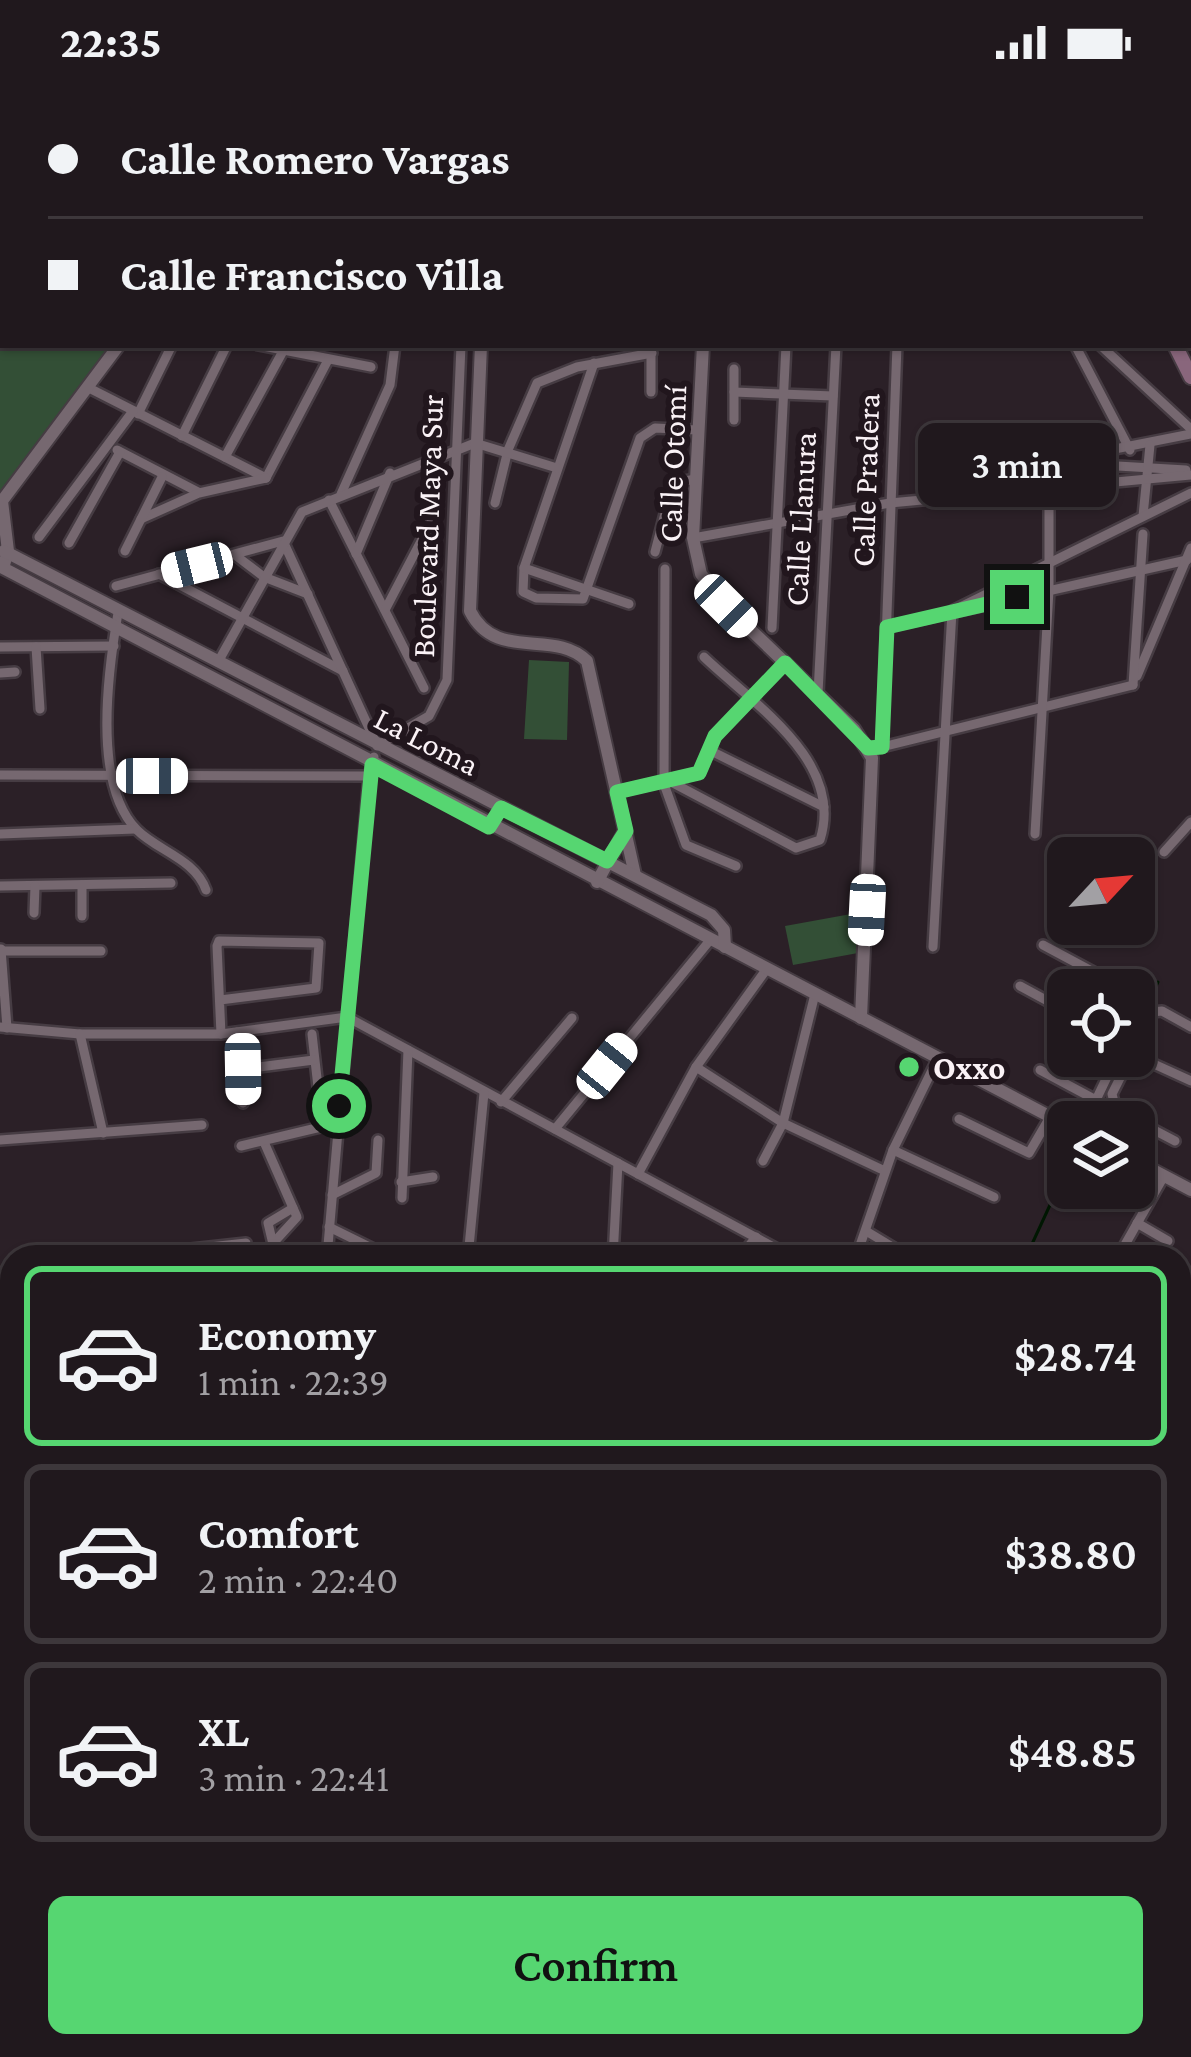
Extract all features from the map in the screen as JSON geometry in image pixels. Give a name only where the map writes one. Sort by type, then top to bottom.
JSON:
[{"type":"main road","points":[[1176,348],[1191,377]]},
{"type":"street","points":[[117,348],[2,502],[1,567],[117,621],[370,771],[725,947]]},
{"type":"street","points":[[39,538],[135,412],[170,348]]},
{"type":"street","points":[[182,436],[225,348]]},
{"type":"street","points":[[267,348],[371,368]]},
{"type":"street","points":[[341,494],[390,385],[395,348]]},
{"type":"street","name":"Boulevard Maya Sur","points":[[376,746],[429,716],[447,680],[461,348]]},
{"type":"street","points":[[481,348],[470,611],[482,630],[500,642],[583,657],[635,875]]},
{"type":"street","points":[[482,362],[494,348]]},
{"type":"street","name":"Calle Otomí","points":[[704,348],[693,538],[709,588],[875,747]]},
{"type":"street","points":[[772,628],[781,524],[786,348]]},
{"type":"street","name":"Calle Llanura","points":[[818,695],[836,348]]},
{"type":"street","name":"Calle Pradera","points":[[875,747],[887,627],[897,348]]},
{"type":"street","points":[[1077,348],[1130,450]]},
{"type":"street","points":[[1049,462],[1130,450],[1191,432],[1103,348]]},
{"type":"street","points":[[495,503],[508,449],[537,383],[652,349],[651,392]]},
{"type":"street","points":[[225,457],[281,353]]},
{"type":"street","points":[[141,519],[199,493],[266,478],[328,360]]},
{"type":"street","points":[[584,594],[530,596],[520,585],[594,364]]},
{"type":"street","points":[[734,369],[734,420]]},
{"type":"street","points":[[87,387],[266,478]]},
{"type":"street","points":[[734,392],[833,396]]},
{"type":"street","points":[[584,594],[640,438],[655,428],[697,430]]},
{"type":"street","points":[[217,665],[302,512],[390,473],[475,443],[508,449],[557,468]]},
{"type":"street","points":[[108,444],[199,493]]},
{"type":"street","points":[[1143,516],[1150,445]]},
{"type":"street","points":[[69,543],[120,452]]},
{"type":"street","points":[[1049,462],[1191,473]]},
{"type":"street","points":[[1035,834],[1049,590],[1049,462]]},
{"type":"street","points":[[356,554],[390,473]]},
{"type":"street","points":[[693,538],[890,502],[1049,488],[1147,473]]},
{"type":"street","points":[[125,551],[162,477]]},
{"type":"street","points":[[656,552],[673,483],[696,479]]},
{"type":"street","points":[[952,611],[1191,493]]},
{"type":"street","points":[[329,500],[424,688]]},
{"type":"street","points":[[385,610],[431,522]]},
{"type":"street","points":[[1133,685],[1143,534]]},
{"type":"street","points":[[116,586],[283,542]]},
{"type":"street","points":[[283,542],[376,746],[328,1245]]},
{"type":"street","points":[[1133,685],[1191,548]]},
{"type":"street","name":"La Loma","points":[[4,551],[117,621],[217,665],[710,915],[724,930],[725,947],[1047,1115]]},
{"type":"street","points":[[236,555],[264,577],[308,594]]},
{"type":"street","points":[[887,627],[1186,560]]},
{"type":"street","points":[[524,568],[584,594],[629,604]]},
{"type":"street","name":"Calle Otomí","points":[[665,569],[669,783]]},
{"type":"street","points":[[159,574],[343,671]]},
{"type":"street","points":[[933,947],[949,731],[952,611]]},
{"type":"street","points":[[117,621],[109,776],[135,829],[189,866],[206,890]]},
{"type":"street","points":[[0,646],[114,646]]},
{"type":"street","points":[[36,647],[40,709]]},
{"type":"street","points":[[669,783],[796,848],[820,840],[824,807],[812,762],[704,656]]},
{"type":"street","points":[[617,792],[690,779],[709,750],[785,663]]},
{"type":"street","points":[[0,673],[14,672]]},
{"type":"street","points":[[861,1018],[875,747],[1133,685]]},
{"type":"street","points":[[709,750],[824,807]]},
{"type":"street","points":[[0,775],[370,771]]},
{"type":"street","points":[[669,783],[686,845],[736,866]]},
{"type":"street","points":[[489,827],[501,808]]},
{"type":"street","points":[[1165,852],[1191,822]]},
{"type":"street","points":[[0,834],[135,829]]},
{"type":"street","points":[[596,883],[626,831]]},
{"type":"street","points":[[0,886],[171,884]]},
{"type":"street","points":[[82,885],[82,916]]},
{"type":"street","points":[[34,914],[35,886]]},
{"type":"street","points":[[555,1130],[711,939]]},
{"type":"street","points":[[215,1034],[219,940],[319,943],[316,988],[220,1000]]},
{"type":"street","points":[[1043,945],[1087,969]]},
{"type":"street","points":[[101,951],[0,950],[4,1027],[80,1034],[215,1034],[347,1017],[769,1245]]},
{"type":"street","points":[[638,1174],[696,1067],[766,970]]},
{"type":"street","points":[[1020,986],[1047,1001]]},
{"type":"street","points":[[763,1161],[783,1123],[815,994]]},
{"type":"street","points":[[1155,1012],[1191,1027]]},
{"type":"street","points":[[501,1102],[572,1018]]},
{"type":"street","points":[[237,1032],[243,1103]]},
{"type":"street","points":[[80,1034],[103,1133]]},
{"type":"street","points":[[312,1034],[318,1088]]},
{"type":"street","points":[[402,1198],[407,1050]]},
{"type":"street","points":[[861,1245],[893,1150],[938,1058]]},
{"type":"street","points":[[243,1069],[314,1060]]},
{"type":"street","points":[[1155,1064],[1191,1081]]},
{"type":"street","points":[[696,1067],[783,1123],[885,1172]]},
{"type":"street","points":[[1040,1070],[1096,1100],[1107,1077]]},
{"type":"street","points":[[469,1245],[484,1093]]},
{"type":"street","points":[[959,1119],[1029,1153],[1047,1122]]},
{"type":"street","points":[[0,1140],[202,1125]]},
{"type":"street","points":[[241,1146],[325,1126]]},
{"type":"street","points":[[1155,1130],[1175,1141]]},
{"type":"street","points":[[332,1196],[376,1173],[378,1140]]},
{"type":"street","points":[[264,1142],[297,1220],[276,1240]]},
{"type":"street","points":[[893,1150],[994,1196]]},
{"type":"street","points":[[614,1245],[618,1163]]},
{"type":"street","points":[[1155,1172],[1191,1190]]},
{"type":"street","points":[[1125,1245],[1163,1176]]},
{"type":"street","points":[[401,1183],[433,1177]]},
{"type":"street","points":[[276,1245],[269,1221],[293,1208]]},
{"type":"street","points":[[1137,1223],[1168,1241]]},
{"type":"street","points":[[329,1227],[362,1245]]},
{"type":"street","points":[[866,1231],[889,1245]]},
{"type":"street","points":[[750,1245],[756,1237]]},
{"type":"street","points":[[236,1245],[246,1244]]},
{"type":"green space","points":[[0,348],[111,348],[0,506]]},
{"type":"green space","points":[[529,660],[569,662],[567,740],[524,739]]},
{"type":"green space","points":[[851,914],[858,953],[793,965],[785,926]]},
{"type":"waterway","points":[[1155,989],[1158,982]]},
{"type":"waterway","points":[[1107,1087],[1112,1077]]},
{"type":"waterway","points":[[1032,1245],[1048,1209]]},
{"type":"place","name":"Oxxo","points":[[909,1067]]},
{"type":"route","points":[[339,1106],[372,765],[489,827],[501,808],[607,861],[626,831],[617,792],[690,779],[699,773],[715,736],[785,663],[868,748],[882,747],[887,627],[1017,597]]}]
